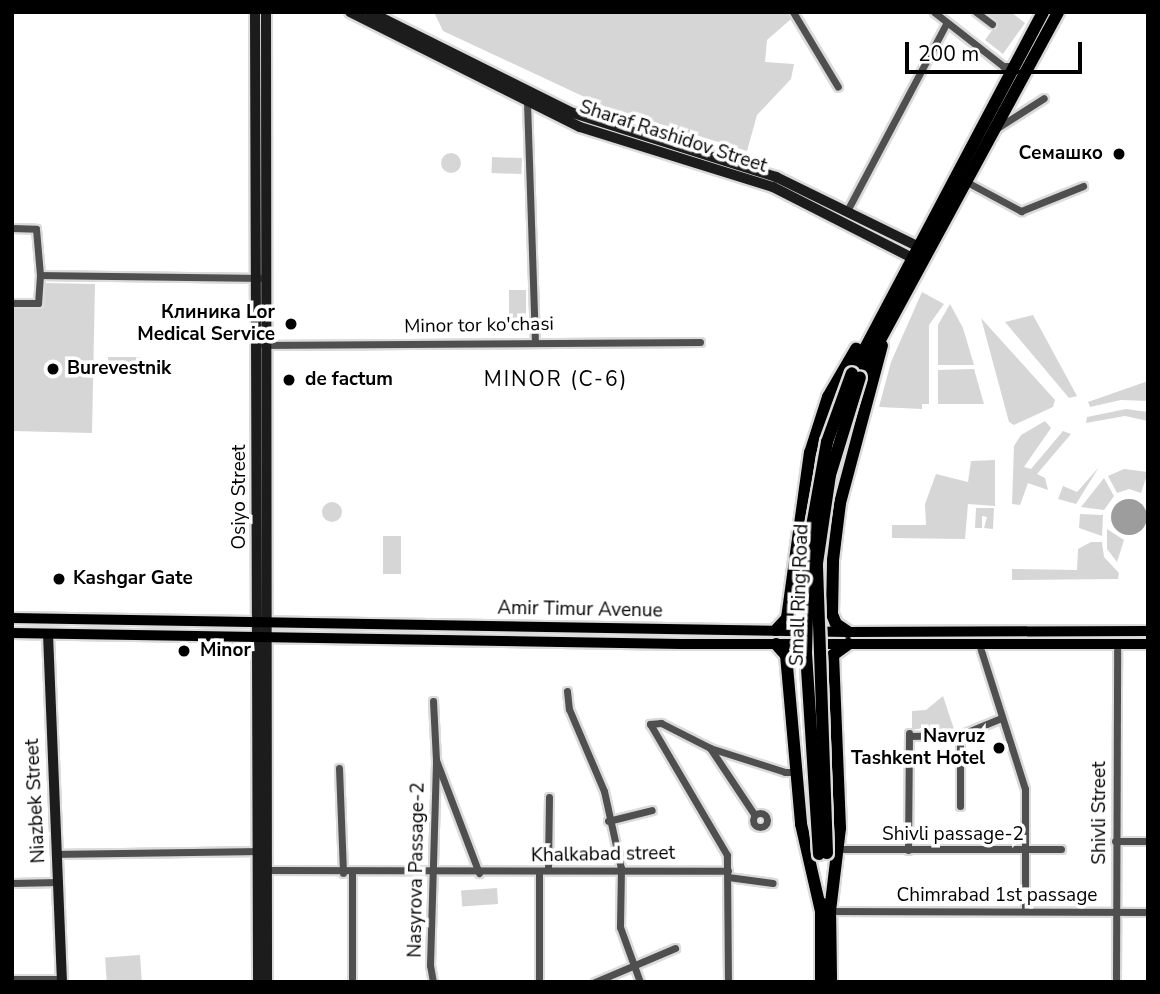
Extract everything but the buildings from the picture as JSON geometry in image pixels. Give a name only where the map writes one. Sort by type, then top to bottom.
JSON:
[{"type":"highway","name":"Small Ring Road","points":[[918,253],[964,180],[990,132],[1040,32],[1043,12]]},
{"type":"highway","name":"Small Ring Road","points":[[821,982],[832,851],[807,665],[808,542],[829,433],[883,319],[1014,66],[1058,12]]},
{"type":"highway","points":[[776,631],[786,622],[806,472],[828,397],[883,319]]},
{"type":"highway","points":[[826,911],[832,851],[834,668],[836,650],[848,638],[836,624],[831,607],[833,561],[840,503],[883,319]]},
{"type":"highway","points":[[793,556],[799,569],[811,573],[833,561]]},
{"type":"highway","points":[[789,598],[811,589],[831,607]]},
{"type":"highway","points":[[776,644],[785,652],[788,670],[802,828],[826,911]]},
{"type":"highway","points":[[788,670],[795,681],[808,685],[826,680],[834,668]]},
{"type":"highway","points":[[793,714],[799,702],[813,699],[827,703],[835,713]]},
{"type":"highway","name":"Small Ring Road","points":[[826,911],[831,982]]},
{"type":"main road","name":"Osiyo Street","points":[[255,12],[262,278]]},
{"type":"main road","name":"Osiyo Street","points":[[266,12],[262,345],[267,982]]},
{"type":"main road","name":"Sharaf Rashidov Street","points":[[350,12],[527,102],[612,139],[773,187],[918,253]]},
{"type":"main road","name":"Sharaf Rashidov Street","points":[[370,12],[590,120],[748,167],[848,208],[918,253]]},
{"type":"main road","name":"Amir Timur Avenue","points":[[12,618],[776,631],[848,638],[979,644],[1148,644]]},
{"type":"main road","name":"Niazbek Street","points":[[50,618],[48,634],[55,854],[59,882],[62,980]]},
{"type":"main road","points":[[12,633],[394,639],[393,624]]},
{"type":"main road","points":[[640,629],[640,643]]},
{"type":"main road","points":[[1078,631],[1078,644]]},
{"type":"main road","name":"Amir Timur Avenue","points":[[394,639],[776,644],[848,638],[1148,631]]},
{"type":"main road","name":"Osiyo Street","points":[[258,982],[263,636]]},
{"type":"street","points":[[793,12],[838,87]]},
{"type":"street","points":[[934,12],[1003,66],[1014,66]]},
{"type":"street","points":[[976,12],[992,24]]},
{"type":"street","points":[[848,208],[946,24]]},
{"type":"street","points":[[990,132],[1044,98]]},
{"type":"street","points":[[527,102],[535,342]]},
{"type":"street","points":[[964,180],[1021,211],[1083,186]]},
{"type":"street","points":[[12,228],[36,229],[40,275],[38,303],[12,303]]},
{"type":"street","points":[[40,275],[262,278]]},
{"type":"street","name":"Minor tor ko'chasi","points":[[262,345],[700,342]]},
{"type":"street","points":[[979,644],[1025,789],[1025,911]]},
{"type":"street","name":"Shivli Street","points":[[1116,982],[1117,644]]},
{"type":"street","points":[[567,691],[569,709],[604,791],[608,821],[621,868],[620,927],[640,982]]},
{"type":"street","points":[[433,702],[436,760],[479,873]]},
{"type":"street","points":[[908,850],[909,734],[960,735],[1001,718]]},
{"type":"street","points":[[728,982],[727,855],[649,727],[661,723],[709,748],[785,772],[796,772]]},
{"type":"street","points":[[960,735],[960,806]]},
{"type":"street","points":[[709,748],[754,814]]},
{"type":"street","name":"Nasyrova Passage-2","points":[[431,982],[436,760]]},
{"type":"street","points":[[339,768],[352,982]]},
{"type":"street","points":[[548,868],[549,797]]},
{"type":"street","points":[[608,821],[652,810]]},
{"type":"street","points":[[1115,841],[1148,841]]},
{"type":"street","name":"Shivli passage-2","points":[[832,851],[1061,849]]},
{"type":"street","points":[[55,854],[258,851]]},
{"type":"street","name":"Khalkabad street","points":[[267,870],[433,874],[539,873],[548,868],[621,868],[728,874],[774,883]]},
{"type":"street","points":[[539,873],[540,982]]},
{"type":"street","points":[[12,883],[59,882]]},
{"type":"street","name":"Chimrabad 1st passage","points":[[826,911],[1148,912]]},
{"type":"street","points":[[595,982],[676,948]]},
{"type":"street","points":[[12,979],[62,980]]},
{"type":"shaded area","points":[[434,12],[788,12],[791,19],[767,40],[765,62],[794,64],[791,79],[757,115],[747,151],[606,107],[443,31]]},
{"type":"shaded area","points":[[984,12],[1011,12],[1025,23],[1003,54],[985,40],[997,23]]},
{"type":"shaded area","points":[[451,153],[458,156],[461,163],[458,170],[451,173],[444,170],[441,163],[444,156]]},
{"type":"shaded area","points":[[492,157],[522,158],[521,174],[491,173]]},
{"type":"shaded area","name":"Burevestnik","points":[[45,283],[95,284],[92,433],[12,431],[12,307],[44,308]]},
{"type":"shaded area","points":[[509,290],[526,290],[526,329],[509,329]]},
{"type":"shaded area","points":[[922,292],[944,304],[929,325],[929,404],[922,404],[922,409],[879,407],[891,362]]},
{"type":"shaded area","points":[[950,304],[963,328],[974,365],[938,365],[938,325]]},
{"type":"shaded area","points":[[1033,315],[1077,396],[1069,398],[1005,322]]},
{"type":"shaded area","points":[[981,318],[1055,400],[1053,407],[1014,425],[1009,422]]},
{"type":"shaded area","points":[[108,357],[140,357],[140,374],[108,374]]},
{"type":"shaded area","points":[[974,369],[984,404],[938,404],[938,370]]},
{"type":"shaded area","points":[[1148,381],[1148,401],[1121,400],[1090,407],[1088,402]]},
{"type":"shaded area","points":[[1126,409],[1148,412],[1148,421],[1125,416],[1086,423],[1087,417]]},
{"type":"shaded area","points":[[1045,421],[1051,428],[1024,467],[1031,469],[1063,431],[1071,434],[1037,474],[1045,478],[1048,490],[1028,483],[1020,505],[1012,504],[1014,446],[1021,435]]},
{"type":"shaded area","points":[[995,460],[995,506],[968,504],[965,539],[892,538],[892,525],[926,525],[925,504],[936,474],[968,482],[971,461]]},
{"type":"shaded area","points":[[1099,467],[1076,504],[1058,499],[1063,486],[1077,492]]},
{"type":"shaded area","points":[[1124,469],[1148,472],[1141,493],[1129,489],[1117,493],[1108,476]]},
{"type":"shaded area","points":[[1104,478],[1114,496],[1104,510],[1081,507]]},
{"type":"shaded area","points":[[1129,499],[1142,504],[1147,517],[1142,530],[1129,535],[1116,530],[1111,517],[1116,504]]},
{"type":"shaded area","points":[[328,502],[336,502],[342,512],[336,522],[328,522],[322,516],[322,508]]},
{"type":"shaded area","points":[[976,508],[994,508],[993,529],[984,528],[987,517],[982,516],[982,528],[975,528]]},
{"type":"shaded area","points":[[1080,514],[1103,515],[1102,536],[1079,528]]},
{"type":"shaded area","points":[[1107,529],[1124,540],[1117,562],[1107,549]]},
{"type":"shaded area","points":[[383,536],[401,536],[401,574],[383,574]]},
{"type":"shaded area","points":[[1091,542],[1102,542],[1104,557],[1119,573],[1118,579],[1012,580],[1012,569],[1077,570],[1078,549]]},
{"type":"shaded area","points":[[943,696],[954,729],[912,729],[912,711],[926,710]]},
{"type":"shaded area","points":[[497,888],[498,904],[462,906],[461,891]]},
{"type":"shaded area","points":[[140,955],[142,982],[107,982],[105,957]]},
{"type":"place","name":"Семашко","points":[[1119,154]]},
{"type":"place","name":"Клиника Lor Medical Service","points":[[291,324]]},
{"type":"place","name":"Burevestnik","points":[[53,369]]},
{"type":"place","name":"de factum","points":[[289,380]]},
{"type":"place","name":"Kashgar Gate","points":[[59,579]]},
{"type":"place","name":"Minor","points":[[184,651]]},
{"type":"place","name":"Navruz Tashkent Hotel","points":[[999,748]]},
{"type":"district","name":"MINOR (C-6)","points":[[556,379]]}]
